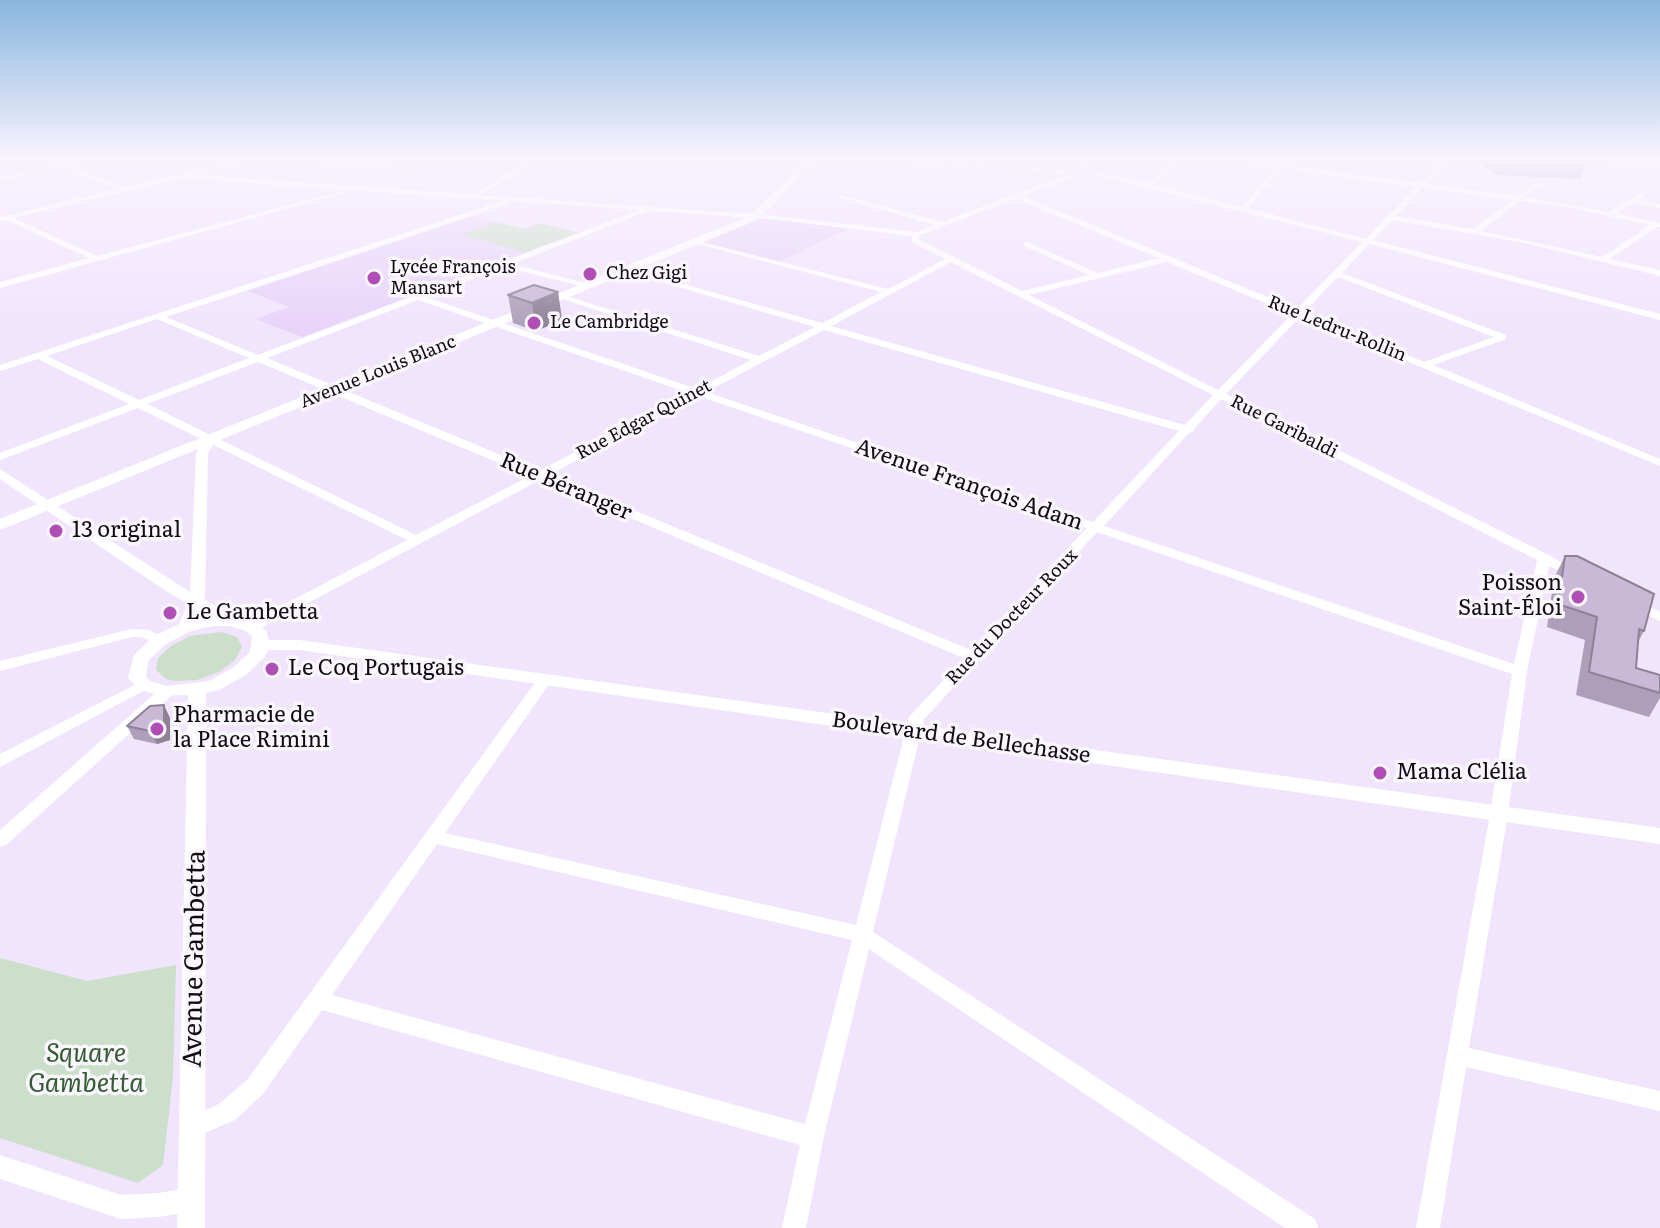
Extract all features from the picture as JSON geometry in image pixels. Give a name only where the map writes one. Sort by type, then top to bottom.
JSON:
[{"type":"main road","name":"Avenue Louis Blanc","points":[[2,523],[755,216]]},
{"type":"street","points":[[0,285],[258,215]]},
{"type":"street","points":[[0,368],[463,215]]},
{"type":"street","points":[[0,457],[631,215]]},
{"type":"street","points":[[744,215],[917,234],[963,215]]},
{"type":"street","points":[[909,215],[942,224]]},
{"type":"street","name":"Rue Ledru-Rollin","points":[[1062,215],[1660,463]]},
{"type":"street","points":[[1268,215],[1660,317]]},
{"type":"street","points":[[1475,232],[1497,215]]},
{"type":"street","points":[[1617,215],[1658,224]]},
{"type":"street","points":[[1391,217],[1475,232],[1660,273]]},
{"type":"street","name":"Rue du Docteur Roux","points":[[794,1228],[813,1136],[917,717],[1391,217]]},
{"type":"street","points":[[3,218],[97,259]]},
{"type":"street","points":[[1603,260],[1658,224]]},
{"type":"street","name":"Rue Garibaldi","points":[[917,234],[914,240],[1587,580]]},
{"type":"street","points":[[694,242],[886,291]]},
{"type":"street","points":[[1027,244],[1098,276]]},
{"type":"street","name":"Rue Edgar Quinet","points":[[252,627],[951,259]]},
{"type":"street","points":[[1022,294],[1167,259]]},
{"type":"street","points":[[505,264],[586,286]]},
{"type":"street","points":[[624,270],[1189,430]]},
{"type":"street","points":[[1337,274],[1503,337],[1424,365]]},
{"type":"street","points":[[560,297],[758,359]]},
{"type":"street","name":"Avenue François Adam","points":[[419,298],[1520,671]]},
{"type":"street","name":"Rue Béranger","points":[[159,317],[974,657]]},
{"type":"street","points":[[38,355],[416,540]]},
{"type":"street","points":[[186,627],[197,602],[202,453],[210,440]]},
{"type":"street","points":[[0,473],[171,588],[231,621],[252,627],[260,635],[261,645],[251,663],[197,690],[166,692],[144,685],[137,678],[136,669],[148,649],[160,640],[186,627],[231,621]]},
{"type":"street","points":[[1428,1228],[1499,814],[1520,671],[1544,558]]},
{"type":"street","points":[[1624,599],[1660,617]]},
{"type":"street","points":[[0,666],[132,633],[143,633],[160,640]]},
{"type":"street","name":"Boulevard de Bellechasse","points":[[261,645],[299,645],[1660,836]]},
{"type":"street","points":[[193,1127],[227,1112],[255,1087],[544,680]]},
{"type":"street","points":[[0,761],[144,685]]},
{"type":"street","name":"Avenue Gambetta","points":[[191,1228],[197,690]]},
{"type":"street","points":[[0,840],[166,692]]},
{"type":"street","points":[[435,837],[863,935],[1306,1228]]},
{"type":"street","points":[[318,1000],[789,1132],[813,1136]]},
{"type":"street","points":[[1457,1055],[1660,1101]]},
{"type":"street","points":[[0,1167],[121,1207],[191,1199]]},
{"type":"shaded area","name":"Lycée François Mansart","points":[[473,216],[523,229],[540,223],[578,233],[302,337],[256,319],[289,307],[248,291]]},
{"type":"shaded area","points":[[755,216],[852,227],[776,263],[694,242]]},
{"type":"green space","points":[[495,222],[523,229],[540,223],[578,233],[525,252],[462,235]]},
{"type":"green space","points":[[222,632],[237,637],[242,647],[235,660],[219,672],[197,680],[175,681],[166,679],[156,670],[158,658],[171,646],[190,636]]},
{"type":"green space","name":"Square Gambetta","points":[[0,958],[87,981],[176,965],[173,1077],[163,1165],[138,1183],[0,1138]]},
{"type":"building","points":[[534,285],[558,292],[532,303],[508,295]]},
{"type":"building","points":[[1565,556],[1577,556],[1654,594],[1644,631],[1639,629],[1636,668],[1660,675],[1660,693],[1589,672],[1597,617],[1558,604]]},
{"type":"building","points":[[164,705],[164,727],[150,731],[127,726],[150,706]]},
{"type":"place","name":"Chez Gigi","points":[[590,274]]},
{"type":"place","name":"Lycée François Mansart","points":[[374,278]]},
{"type":"place","name":"Le Cambridge","points":[[534,323]]},
{"type":"place","name":"13 original","points":[[56,531]]},
{"type":"place","name":"Poisson Saint-Éloi","points":[[1578,597]]},
{"type":"place","name":"Le Gambetta","points":[[170,613]]},
{"type":"place","name":"Le Coq Portugais","points":[[272,669]]},
{"type":"place","name":"Pharmacie de la Place Rimini","points":[[157,729]]},
{"type":"place","name":"Mama Clélia","points":[[1380,773]]}]
